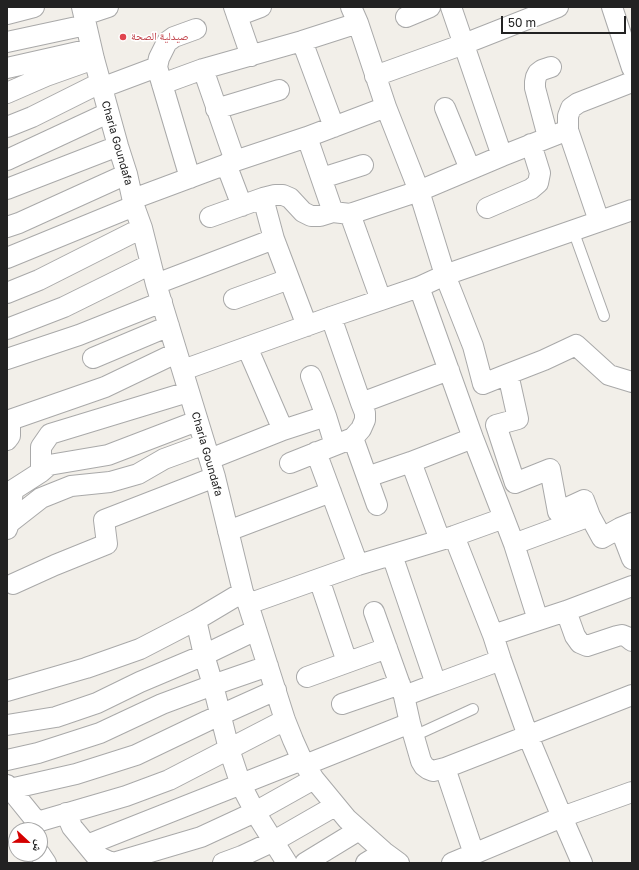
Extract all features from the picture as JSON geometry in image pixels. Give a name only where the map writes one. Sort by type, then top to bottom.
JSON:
[{"type":"street","points":[[7,14],[34,7]]},
{"type":"street","points":[[7,42],[108,7]]},
{"type":"street","points":[[251,56],[236,11],[261,7]]},
{"type":"street","points":[[406,16],[430,7]]},
{"type":"street","points":[[451,7],[502,156]]},
{"type":"street","points":[[375,76],[464,44],[526,13],[558,7]]},
{"type":"street","points":[[612,7],[628,44],[632,68]]},
{"type":"street","points":[[7,127],[101,85],[203,69],[251,56],[302,41],[354,15],[386,107],[419,191],[445,275],[473,346],[483,384],[544,360],[576,345],[609,375],[632,382]]},
{"type":"street","name":"Charia Goundafa","points":[[84,16],[92,54],[127,174],[159,293],[210,460],[245,598],[285,720],[307,768],[335,806],[359,830],[391,857]]},
{"type":"street","points":[[190,178],[159,76],[159,58],[167,42],[174,37],[196,29]]},
{"type":"street","points":[[302,41],[334,127]]},
{"type":"street","points":[[7,68],[92,54]]},
{"type":"street","points":[[7,93],[92,54]]},
{"type":"street","points":[[487,208],[531,189],[538,183],[540,173],[540,141],[535,82],[538,73],[551,67]]},
{"type":"street","points":[[203,69],[216,109],[242,206]]},
{"type":"street","points":[[599,221],[568,130],[568,116],[571,108],[578,103],[632,82]]},
{"type":"street","points":[[216,109],[279,90]]},
{"type":"street","points":[[7,258],[134,202],[230,162],[307,137],[386,107]]},
{"type":"street","points":[[445,108],[470,169]]},
{"type":"street","points":[[7,160],[108,112]]},
{"type":"street","points":[[210,217],[275,195],[283,195],[290,198],[302,212],[311,216],[342,213],[419,191],[568,130]]},
{"type":"street","points":[[307,137],[322,178],[342,213],[381,300]]},
{"type":"street","points":[[7,189],[118,146]]},
{"type":"street","points":[[322,178],[363,165]]},
{"type":"street","points":[[7,227],[127,174]]},
{"type":"street","points":[[263,198],[274,239],[307,326]]},
{"type":"street","points":[[7,440],[10,436],[10,420],[180,362],[248,347],[419,287],[445,275],[632,210]]},
{"type":"street","points":[[7,293],[39,280],[142,228]]},
{"type":"street","points":[[7,359],[79,335],[159,293],[274,239]]},
{"type":"street","points":[[7,329],[64,307],[151,264]]},
{"type":"street","points":[[234,299],[289,279]]},
{"type":"street","points":[[419,287],[473,438],[514,544],[538,620]]},
{"type":"street","points":[[290,463],[344,441],[362,429],[365,420],[361,403],[331,317]]},
{"type":"street","points":[[94,358],[169,326]]},
{"type":"street","points":[[248,347],[284,430]]},
{"type":"street","points":[[361,403],[449,370]]},
{"type":"street","points":[[508,374],[518,418],[496,425],[515,483],[550,469],[558,512],[584,500],[590,516],[602,538],[626,526],[632,559]]},
{"type":"street","points":[[311,376],[326,416],[367,476],[377,505]]},
{"type":"street","points":[[41,472],[41,447],[50,434],[188,392]]},
{"type":"street","points":[[9,580],[55,565],[107,544],[104,520],[210,460],[284,430],[326,416]]},
{"type":"street","points":[[8,526],[13,490],[49,465],[108,455],[197,421]]},
{"type":"street","points":[[367,476],[411,462],[473,438]]},
{"type":"street","points":[[316,452],[358,565]]},
{"type":"street","points":[[8,526],[41,498],[71,486],[110,482],[138,474],[164,459],[210,460]]},
{"type":"street","points":[[411,462],[493,635],[528,736],[582,863]]},
{"type":"street","points":[[228,531],[331,492]]},
{"type":"street","points":[[514,544],[590,516]]},
{"type":"street","points":[[7,691],[86,668],[140,649],[196,620],[245,598],[319,579],[504,518]]},
{"type":"street","points":[[392,555],[436,684]]},
{"type":"street","points":[[319,579],[347,662]]},
{"type":"street","points":[[493,635],[566,611],[632,586]]},
{"type":"street","points":[[566,611],[575,636],[580,643],[587,646],[622,635],[632,640]]},
{"type":"street","points":[[374,612],[402,690],[422,761],[424,766],[428,769],[434,770],[445,768],[632,695]]},
{"type":"street","points":[[196,620],[229,749],[241,785],[255,812],[287,863]]},
{"type":"street","points":[[7,724],[56,717],[97,703],[140,682],[204,656],[256,630]]},
{"type":"street","points":[[307,677],[387,648]]},
{"type":"street","points":[[342,704],[402,690],[436,684],[501,660]]},
{"type":"street","points":[[7,760],[38,753],[100,734],[162,704],[268,666]]},
{"type":"street","points":[[31,822],[8,787],[76,774],[136,755],[276,690]]},
{"type":"street","points":[[44,822],[66,813],[126,796],[169,780],[285,720]]},
{"type":"street","points":[[98,858],[123,830],[241,785],[307,768],[412,729]]},
{"type":"street","points":[[98,858],[201,837],[255,812],[307,768]]},
{"type":"street","points":[[445,768],[474,854]]},
{"type":"street","points":[[452,863],[562,817],[632,792]]},
{"type":"street","points":[[223,863],[274,841],[335,806]]},
{"type":"street","points":[[66,813],[72,827],[98,858]]},
{"type":"street","points":[[305,863],[359,830]]},
{"type":"street","points":[[366,863],[391,857]]},
{"type":"lane","points":[[573,230],[604,316]]},
{"type":"lane","points":[[412,729],[473,709]]},
{"type":"place","name":"صيدلية الصحة","points":[[123,37]]}]
